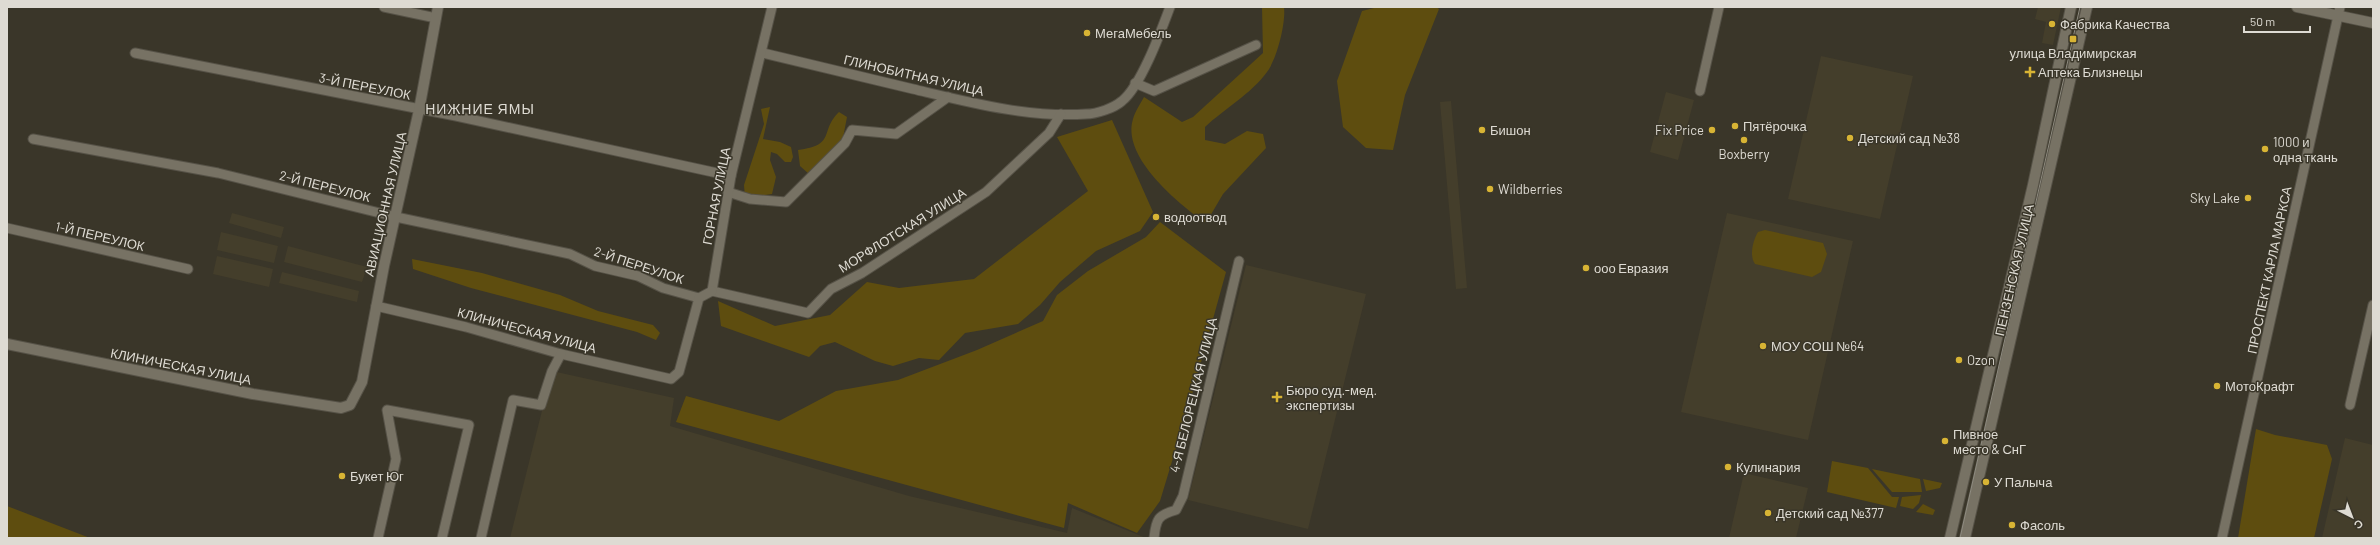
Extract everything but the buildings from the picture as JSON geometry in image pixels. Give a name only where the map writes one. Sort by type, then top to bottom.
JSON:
[{"type":"main road","name":"АВИАЦИОННАЯ УЛИЦА","points":[[350,405],[362,382],[376,306],[420,110],[438,7]]},
{"type":"main road","name":"ПЕНЗЕНСКАЯ УЛИЦА","points":[[1950,538],[2033,186],[2071,7]]},
{"type":"main road","name":"ПЕНЗЕНСКАЯ УЛИЦА","points":[[1965,538],[2087,7]]},
{"type":"main road","points":[[2297,7],[2339,11],[2373,23]]},
{"type":"main road","name":"КЛИНИЧЕСКАЯ УЛИЦА","points":[[7,344],[253,394],[341,408],[350,405]]},
{"type":"street","points":[[384,7],[436,18]]},
{"type":"street","name":"ГОРНАЯ УЛИЦА","points":[[712,291],[731,176],[772,7]]},
{"type":"street","name":"ГЛИНОБИТНАЯ УЛИЦА","points":[[762,52],[948,98],[1016,110],[1061,114],[1087,114],[1106,110],[1123,101],[1135,83],[1156,45],[1170,7]]},
{"type":"street","points":[[1700,91],[1719,7]]},
{"type":"street","name":"ПРОСПЕКТ КАРЛА МАРКСА","points":[[2222,538],[2339,11]]},
{"type":"street","points":[[1135,83],[1154,91],[1256,45]]},
{"type":"street","name":"3-Й ПЕРЕУЛОК","points":[[135,54],[420,110],[731,176]]},
{"type":"street","points":[[728,192],[750,199],[786,202],[845,143],[852,130],[896,134],[948,98]]},
{"type":"street","name":"МОРФЛОТСКАЯ УЛИЦА","points":[[712,291],[808,313],[831,289],[862,273],[986,192],[1049,133],[1061,114]]},
{"type":"street","name":"2-Й ПЕРЕУЛОК","points":[[33,139],[218,172],[396,217],[570,254],[595,266],[638,276],[663,288],[699,298]]},
{"type":"street","name":"1-Й ПЕРЕУЛОК","points":[[7,228],[188,269]]},
{"type":"street","name":"4-Я БЕЛОРЕЦКАЯ УЛИЦА","points":[[1154,538],[1156,522],[1163,514],[1176,510],[1182,496],[1239,261]]},
{"type":"street","points":[[699,298],[712,291]]},
{"type":"street","name":"КЛИНИЧЕСКАЯ УЛИЦА","points":[[376,306],[466,327],[561,354],[671,379],[679,372],[699,298]]},
{"type":"street","points":[[2350,405],[2373,305]]},
{"type":"street","points":[[481,538],[513,400],[541,405],[552,371],[561,354]]},
{"type":"street","points":[[378,538],[396,459],[387,410],[469,425],[442,538]]},
{"type":"shaded area","points":[[1262,7],[1284,7],[1284,22],[1277,50],[1271,66],[1261,80],[1205,127],[1205,140],[1225,144],[1247,131],[1263,134],[1266,148],[1223,194],[1206,223],[1168,192],[1144,164],[1136,149],[1132,134],[1133,119],[1144,97],[1182,122],[1193,117],[1263,53]]},
{"type":"shaded area","points":[[1378,7],[1436,7],[1439,9],[1405,95],[1393,150],[1366,148],[1343,127],[1337,81],[1362,11]]},
{"type":"shaded area","points":[[2038,7],[2061,7],[2053,45],[2042,43],[2046,22],[2035,19]]},
{"type":"shaded area","name":"Детский сад №38","points":[[1821,56],[1913,76],[1880,219],[1788,199]]},
{"type":"shaded area","points":[[1666,92],[1694,100],[1678,160],[1650,152]]},
{"type":"shaded area","points":[[1451,101],[1467,288],[1456,289],[1440,102]]},
{"type":"shaded area","points":[[770,107],[763,139],[780,142],[791,147],[793,157],[791,162],[785,162],[777,154],[771,152],[770,160],[776,177],[772,194],[745,198],[744,185],[764,124],[761,109]]},
{"type":"shaded area","points":[[839,112],[847,117],[842,143],[809,174],[800,166],[798,150],[810,148],[823,141],[833,119]]},
{"type":"shaded area","points":[[1112,120],[1153,212],[1140,231],[1096,251],[1060,282],[1040,305],[1018,324],[965,333],[939,360],[919,358],[893,366],[875,361],[835,342],[820,346],[809,357],[721,326],[718,301],[775,326],[830,315],[867,282],[899,288],[974,279],[1088,191],[1057,137]]},
{"type":"shaded area","points":[[232,213],[284,227],[281,238],[229,223]]},
{"type":"shaded area","name":"МОУ СОШ №64","points":[[1727,213],[1853,241],[1808,440],[1681,412]]},
{"type":"shaded area","points":[[1160,222],[1226,272],[1190,402],[1160,501],[1137,533],[1068,503],[1064,528],[676,422],[686,396],[779,421],[836,391],[898,380],[977,350],[1043,321],[1057,295],[1088,271],[1146,237]]},
{"type":"shaded area","points":[[1765,230],[1823,243],[1827,254],[1821,272],[1812,277],[1755,264],[1752,257],[1753,244],[1758,232]]},
{"type":"shaded area","points":[[221,232],[278,246],[274,263],[217,250]]},
{"type":"shaded area","points":[[288,246],[367,267],[362,282],[284,262]]},
{"type":"shaded area","points":[[217,256],[273,269],[269,287],[213,274]]},
{"type":"shaded area","points":[[412,259],[482,273],[560,295],[598,311],[653,325],[660,333],[656,340],[637,332],[471,288],[413,269]]},
{"type":"shaded area","name":"Бюро суд.-мед. экспертизы","points":[[1246,265],[1366,294],[1308,529],[1188,500]]},
{"type":"shaded area","points":[[282,272],[359,291],[357,302],[279,283]]},
{"type":"shaded area","points":[[552,371],[674,398],[670,426],[909,496],[1067,533],[1072,508],[1146,538],[510,538]]},
{"type":"shaded area","points":[[2256,429],[2275,435],[2327,445],[2332,459],[2314,538],[2238,538]]},
{"type":"shaded area","points":[[2345,438],[2373,445],[2373,538],[2322,538]]},
{"type":"shaded area","points":[[1832,461],[1868,468],[1892,497],[1899,497],[1896,508],[1827,492]]},
{"type":"shaded area","points":[[1872,469],[1920,479],[1922,492],[1892,492]]},
{"type":"shaded area","name":"Детский сад №377","points":[[1744,473],[1808,488],[1796,538],[1729,538]]},
{"type":"shaded area","points":[[1923,479],[1942,483],[1940,488],[1926,491]]},
{"type":"shaded area","points":[[1921,495],[1919,503],[1913,509],[1900,506],[1902,497]]},
{"type":"shaded area","points":[[1923,504],[1935,510],[1933,515],[1916,512]]},
{"type":"shaded area","points":[[7,506],[90,538],[7,538]]},
{"type":"tram line","points":[[1960,538],[2080,7]]},
{"type":"place","name":"Фабрика Качества","points":[[2052,24]]},
{"type":"place","name":"МегаМебель","points":[[1087,33]]},
{"type":"place","name":"улица Владимирская","points":[[2073,39]]},
{"type":"place","name":"Аптека Близнецы","points":[[2030,72]]},
{"type":"place","name":"Пятёрочка","points":[[1735,126]]},
{"type":"place","name":"Бишон","points":[[1482,130]]},
{"type":"place","name":"Fix Price","points":[[1712,130]]},
{"type":"place","name":"Детский сад №38","points":[[1850,138]]},
{"type":"place","name":"Boxberry","points":[[1744,140]]},
{"type":"place","name":"1000 и одна ткань","points":[[2265,149]]},
{"type":"place","name":"Wildberries","points":[[1490,189]]},
{"type":"place","name":"Sky Lake","points":[[2248,198]]},
{"type":"place","name":"водоотвод","points":[[1156,217]]},
{"type":"place","name":"ооо Евразия","points":[[1586,268]]},
{"type":"place","name":"МОУ СОШ №64","points":[[1763,346]]},
{"type":"place","name":"Ozon","points":[[1959,360]]},
{"type":"place","name":"МотоКрафт","points":[[2217,386]]},
{"type":"place","name":"Бюро суд.-мед. экспертизы","points":[[1277,397]]},
{"type":"place","name":"Пивное место & СнГ","points":[[1945,441]]},
{"type":"place","name":"Кулинария","points":[[1728,467]]},
{"type":"place","name":"Букет Юг","points":[[342,476]]},
{"type":"place","name":"У Палыча","points":[[1986,482]]},
{"type":"place","name":"Детский сад №377","points":[[1768,513]]},
{"type":"place","name":"Фасоль","points":[[2012,525]]},
{"type":"district","name":"НИЖНИЕ ЯМЫ","points":[[480,109]]}]
